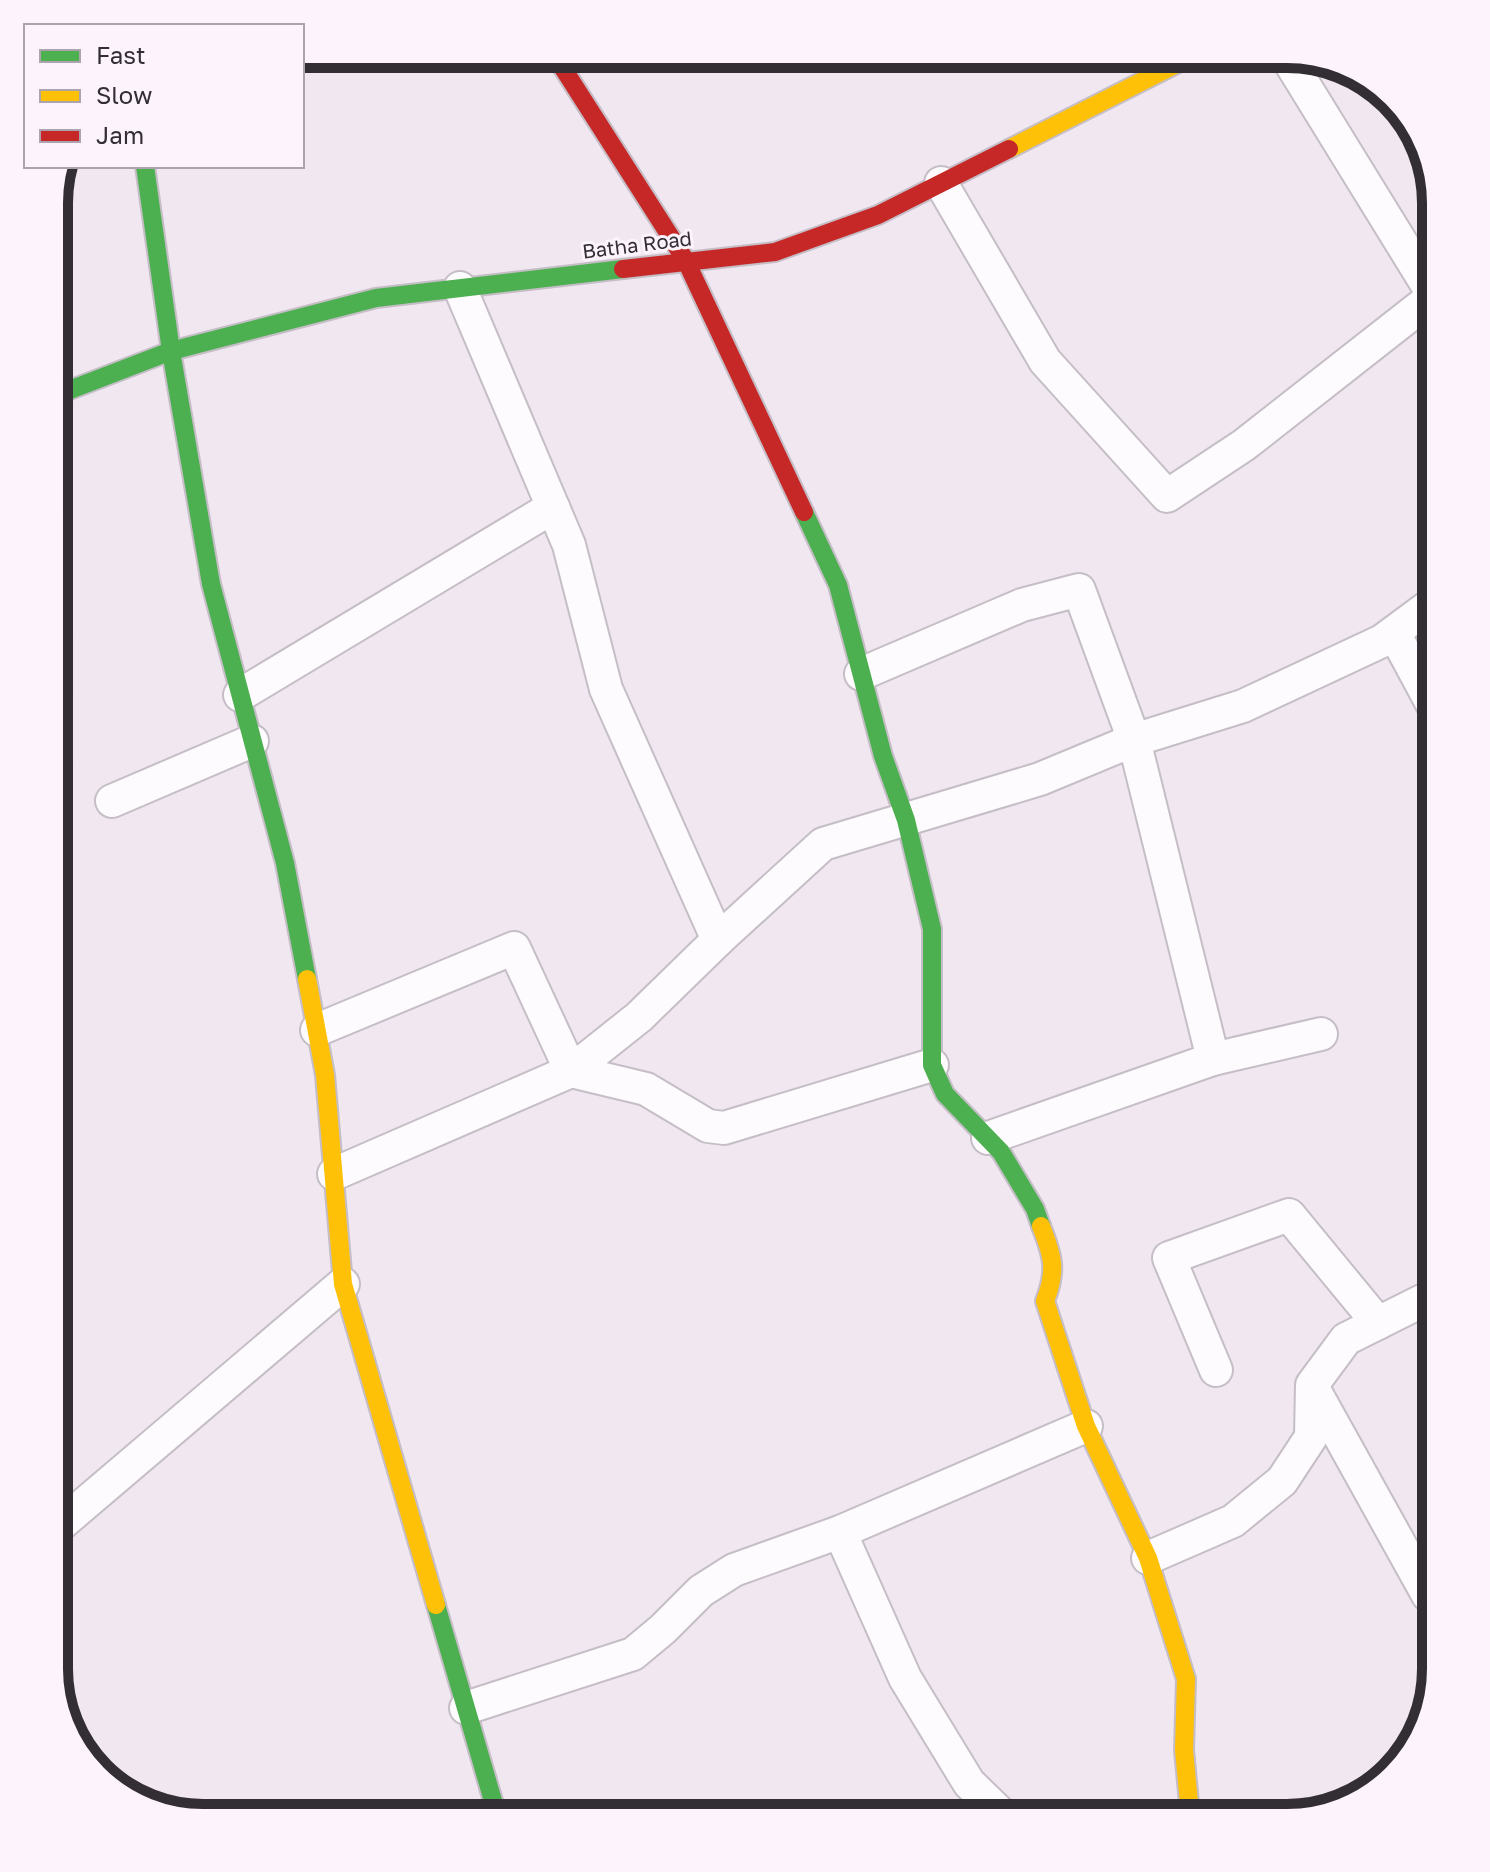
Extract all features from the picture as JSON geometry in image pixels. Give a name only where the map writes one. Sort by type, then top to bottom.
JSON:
[{"type":"street","points":[[563,68],[686,261],[838,585],[883,756],[906,820],[932,929],[932,1065],[945,1094],[988,1138],[1017,1176],[1035,1209],[1052,1254],[1053,1281],[1045,1301],[1086,1426],[1148,1558],[1186,1679],[1184,1750],[1190,1804]]},
{"type":"street","name":"Batha Road","points":[[68,391],[171,351],[376,298],[775,252],[878,215],[1168,68]]},
{"type":"street","points":[[1294,68],[1422,277]]},
{"type":"street","points":[[145,168],[171,351],[211,584],[285,863],[325,1075],[343,1284],[494,1804]]},
{"type":"street","points":[[941,183],[1045,361],[1167,496],[1244,445],[1422,308]]},
{"type":"street","points":[[460,288],[569,545],[606,689],[718,940]]},
{"type":"street","points":[[240,695],[553,507]]},
{"type":"street","points":[[861,674],[1022,605],[1079,590],[1134,740],[1213,1059]]},
{"type":"street","points":[[334,1174],[571,1071],[639,1017],[823,844],[1040,779],[1134,740],[1243,706],[1382,641],[1422,612]]},
{"type":"street","points":[[1394,633],[1422,685]]},
{"type":"street","points":[[112,801],[252,741]]},
{"type":"street","points":[[317,1030],[514,948],[571,1071]]},
{"type":"street","points":[[988,1138],[1213,1059],[1321,1034]]},
{"type":"street","points":[[571,1071],[646,1089],[708,1126],[724,1128],[932,1065]]},
{"type":"street","points":[[1216,1370],[1169,1258],[1289,1215],[1378,1323]]},
{"type":"street","points":[[68,1518],[343,1284]]},
{"type":"street","points":[[1148,1558],[1233,1521],[1282,1481],[1311,1437],[1312,1385],[1346,1339],[1422,1301]]},
{"type":"street","points":[[1312,1385],[1422,1584]]},
{"type":"street","points":[[466,1708],[633,1654],[701,1591],[734,1570],[840,1532],[1086,1426]]},
{"type":"street","points":[[840,1532],[905,1678],[969,1783],[991,1804]]},
{"type":"traffic: fast","points":[[145,168],[171,351],[211,584],[285,863],[307,979]]},
{"type":"traffic: fast","points":[[68,391],[171,351],[376,298],[623,269]]},
{"type":"traffic: fast","points":[[804,512],[838,585],[883,756],[906,820],[932,929],[932,1065],[945,1094],[1001,1152],[1035,1209],[1041,1226]]},
{"type":"traffic: fast","points":[[436,1605],[494,1804]]},
{"type":"traffic: slow","points":[[1009,149],[1168,68]]},
{"type":"traffic: slow","points":[[307,979],[325,1075],[343,1284],[436,1605]]},
{"type":"traffic: slow","points":[[1041,1226],[1052,1264],[1045,1301],[1086,1426],[1148,1558],[1186,1679],[1184,1750],[1190,1804]]},
{"type":"traffic: jam","points":[[563,68],[686,261],[804,512]]},
{"type":"traffic: jam","points":[[623,269],[775,252],[878,215],[1009,149]]}]
